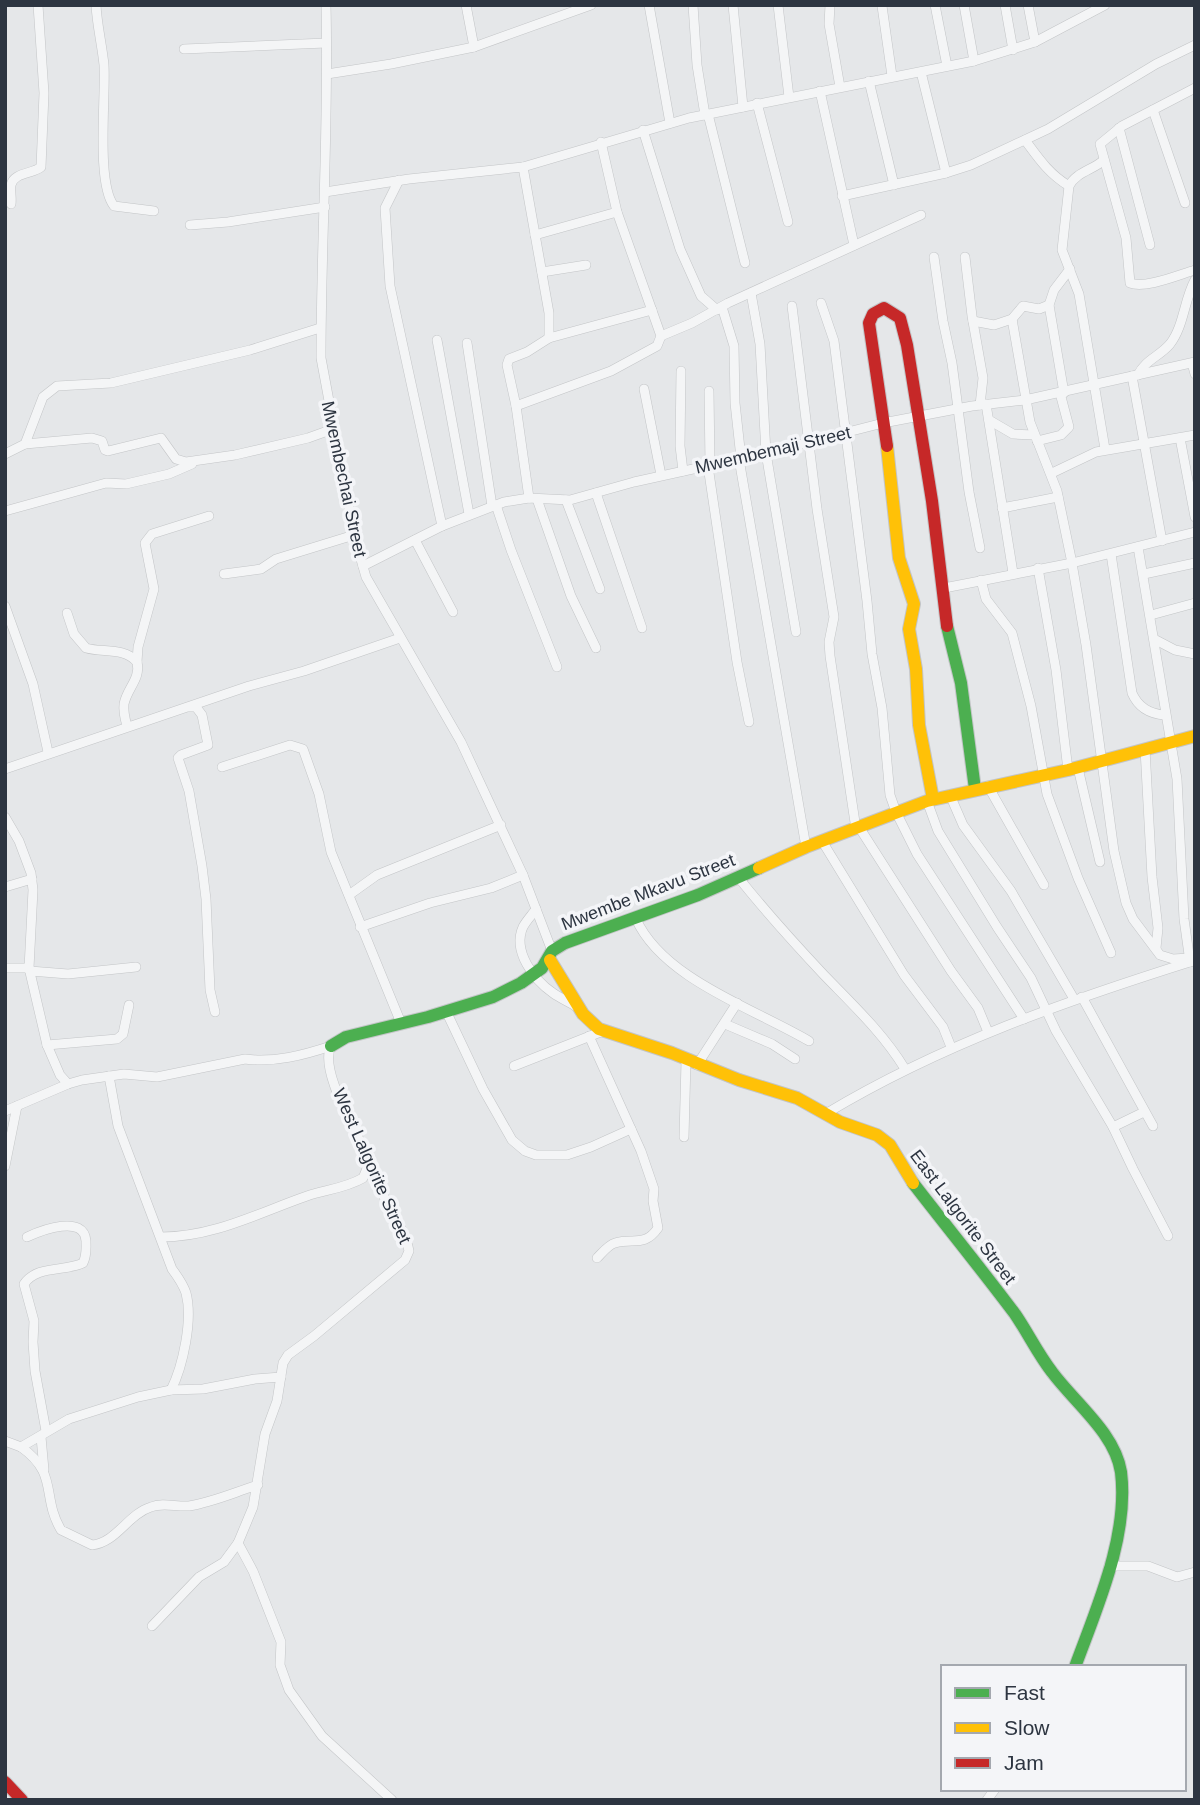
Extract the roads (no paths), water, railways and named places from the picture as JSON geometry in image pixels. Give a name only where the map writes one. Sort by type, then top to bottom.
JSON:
[{"type":"street","points":[[11,204],[13,180],[41,167],[44,93],[38,5]]},
{"type":"street","points":[[96,5],[104,67],[105,170],[108,195],[114,206],[154,211]]},
{"type":"street","name":"Mwembechai Street","points":[[326,5],[325,192],[320,328],[322,372],[354,534],[369,583],[461,742],[500,825],[523,875],[551,955]]},
{"type":"street","points":[[466,5],[474,47]]},
{"type":"street","points":[[327,74],[474,47],[591,5]]},
{"type":"street","points":[[649,5],[670,123]]},
{"type":"street","points":[[693,5],[697,65],[707,114],[746,263]]},
{"type":"street","points":[[733,5],[743,107]]},
{"type":"street","points":[[778,5],[789,96]]},
{"type":"street","points":[[830,5],[829,24],[840,87]]},
{"type":"street","points":[[935,5],[947,66]]},
{"type":"street","points":[[964,5],[974,61]]},
{"type":"street","points":[[1004,5],[1013,50]]},
{"type":"street","points":[[1028,5],[1035,42]]},
{"type":"street","points":[[325,192],[399,180],[523,166],[707,114],[974,61],[1035,42],[1105,5]]},
{"type":"street","points":[[881,6],[892,76]]},
{"type":"street","points":[[184,49],[327,43]]},
{"type":"street","points":[[842,196],[971,165],[1048,129],[1156,64],[1195,45]]},
{"type":"street","points":[[921,72],[946,173]]},
{"type":"street","points":[[869,81],[894,185]]},
{"type":"street","points":[[1195,88],[1119,128],[1101,142],[1126,238],[1130,283],[1144,285],[1195,270]]},
{"type":"street","points":[[820,91],[854,245]]},
{"type":"street","points":[[757,103],[788,222]]},
{"type":"street","points":[[1153,110],[1185,203]]},
{"type":"street","points":[[1119,128],[1150,245]]},
{"type":"street","points":[[643,131],[680,249],[701,296],[719,309],[734,346],[740,459],[806,847]]},
{"type":"street","points":[[1026,140],[1053,177],[1069,186]]},
{"type":"street","points":[[516,406],[611,371],[657,346],[661,336],[617,212],[601,142]]},
{"type":"street","points":[[1104,160],[1095,168],[1073,179],[1069,186],[1062,250],[1079,294],[1105,449]]},
{"type":"street","points":[[523,166],[549,313],[549,338]]},
{"type":"street","points":[[399,180],[385,208],[390,286],[442,526]]},
{"type":"street","points":[[190,225],[229,222],[324,207]]},
{"type":"street","points":[[535,235],[617,212]]},
{"type":"street","points":[[661,336],[920,215]]},
{"type":"street","points":[[934,257],[969,492],[980,548]]},
{"type":"street","points":[[965,257],[983,378],[983,404],[989,420],[1013,573]]},
{"type":"street","points":[[542,272],[586,265]]},
{"type":"street","points":[[989,420],[1013,434],[1035,438],[1061,435],[1069,427],[1049,305],[1054,290],[1069,269]]},
{"type":"street","points":[[1162,541],[1135,376],[1141,367],[1171,343],[1195,280]]},
{"type":"street","points":[[751,293],[760,344],[766,453],[796,632]]},
{"type":"street","points":[[821,303],[834,341],[872,654],[883,721],[888,779],[896,812],[917,855],[1024,1019]]},
{"type":"street","points":[[973,321],[994,325],[1012,319],[1023,306],[1039,309],[1049,305]]},
{"type":"street","points":[[792,306],[808,442],[834,617],[829,642],[830,656],[858,828],[978,1008],[988,1032]]},
{"type":"street","points":[[1044,885],[982,788],[948,631],[919,417],[900,318],[897,313],[884,308],[873,314],[869,323],[899,558],[914,604],[909,629],[916,669],[919,725],[930,800],[938,831],[1031,978],[1069,1056],[1113,1127],[1168,1236]]},
{"type":"street","points":[[596,648],[571,596],[533,499],[508,362],[513,355],[527,352],[549,338],[652,310]]},
{"type":"street","points":[[1012,319],[1025,400],[1035,438],[1052,473],[1072,563],[1114,851],[1126,903],[1133,919],[1165,958],[1191,960]]},
{"type":"street","points":[[25,444],[43,397],[57,386],[111,383],[250,350],[320,328]]},
{"type":"street","points":[[438,340],[469,514]]},
{"type":"street","points":[[467,343],[494,505],[557,667]]},
{"type":"street","points":[[1193,363],[1195,373]]},
{"type":"street","name":"Mwembemaji Street","points":[[363,566],[442,526],[494,505],[533,499],[566,499],[596,493],[883,423],[983,404],[1062,393],[1193,363]]},
{"type":"street","points":[[681,371],[680,446],[683,471]]},
{"type":"street","points":[[644,389],[661,475]]},
{"type":"street","points":[[709,391],[709,465],[735,649],[749,722]]},
{"type":"street","points":[[5,454],[25,444],[92,438],[102,441],[108,451],[161,438],[176,459],[186,462],[286,443],[333,429]]},
{"type":"street","points":[[1052,473],[1074,464],[1086,455],[1105,449],[1195,435]]},
{"type":"street","points":[[1180,438],[1195,517]]},
{"type":"street","points":[[5,511],[106,484],[126,484],[169,474],[197,461]]},
{"type":"street","points":[[596,493],[642,628]]},
{"type":"street","points":[[1002,508],[1058,497]]},
{"type":"street","points":[[566,499],[600,589]]},
{"type":"street","points":[[127,726],[123,711],[124,701],[137,679],[138,647],[154,589],[145,543],[152,534],[209,516]]},
{"type":"street","points":[[944,588],[1072,563],[1195,532]]},
{"type":"street","points":[[223,574],[261,569],[276,559],[354,534]]},
{"type":"street","points":[[415,540],[453,612]]},
{"type":"street","points":[[1138,547],[1177,779],[1184,908],[1191,960]]},
{"type":"street","points":[[1111,554],[1132,693],[1149,712],[1165,715]]},
{"type":"street","points":[[1144,574],[1195,564]]},
{"type":"street","points":[[1038,568],[1073,769],[1100,862]]},
{"type":"street","points":[[981,580],[986,599],[1013,633],[1031,706],[1042,776],[1068,853],[1111,953]]},
{"type":"street","points":[[1151,615],[1195,603]]},
{"type":"street","points":[[5,606],[33,684],[48,752]]},
{"type":"street","points":[[67,613],[74,634],[86,648],[132,656],[137,662]]},
{"type":"street","points":[[5,769],[48,752],[400,638]]},
{"type":"street","points":[[1154,639],[1175,650],[1195,654]]},
{"type":"street","points":[[188,707],[196,707],[202,715],[208,742],[205,747],[178,758],[190,791],[202,866],[209,990],[215,1012]]},
{"type":"street","name":"Mwembe Mkavu Street","points":[[5,1111],[68,1084],[108,1076],[124,1074],[157,1077],[245,1059],[260,1061],[304,1054],[331,1046],[346,1037],[495,997],[533,976],[565,943],[636,919],[896,812],[930,800],[1103,762],[1195,736]]},
{"type":"street","points":[[222,767],[290,744],[303,749],[318,794],[331,852],[401,1023]]},
{"type":"street","points":[[1145,749],[1152,877],[1158,928],[1156,948]]},
{"type":"street","points":[[950,795],[963,825],[1011,891],[1153,1126]]},
{"type":"street","points":[[5,817],[24,852],[32,879],[29,969],[47,1045],[60,1075],[68,1084]]},
{"type":"street","points":[[349,895],[377,875],[500,825]]},
{"type":"street","points":[[822,841],[904,975],[943,1027],[951,1047]]},
{"type":"street","points":[[360,927],[491,888],[523,875]]},
{"type":"street","points":[[738,877],[778,927],[871,1023],[905,1069]]},
{"type":"street","points":[[5,887],[32,879]]},
{"type":"street","points":[[536,909],[522,928],[520,943],[533,976],[553,993],[579,1009]]},
{"type":"street","points":[[636,919],[651,942],[676,965],[737,1003],[809,1041]]},
{"type":"street","name":"East Lalgorite Street","points":[[551,955],[579,1009],[603,1031],[672,1053],[739,1080],[787,1094],[840,1122],[877,1135],[890,1144],[910,1180],[1016,1316],[1057,1378],[1103,1433],[1118,1457],[1123,1497],[1122,1518],[1091,1626],[1076,1665]]},
{"type":"street","points":[[827,1114],[905,1069],[951,1047],[1078,998],[1191,960]]},
{"type":"street","points":[[5,968],[68,974],[136,967]]},
{"type":"street","points":[[684,1137],[692,1063],[725,1024],[737,1003]]},
{"type":"street","points":[[47,1045],[117,1039],[123,1034],[129,1005]]},
{"type":"street","points":[[446,1011],[483,1089],[512,1140],[525,1150],[536,1155],[567,1155],[631,1129]]},
{"type":"street","points":[[725,1024],[772,1044],[795,1059]]},
{"type":"street","points":[[514,1066],[603,1031]]},
{"type":"street","points":[[589,1036],[654,1188],[653,1200],[658,1228],[647,1239],[617,1242],[597,1258]]},
{"type":"street","name":"West Lalgorite Street","points":[[238,1543],[249,1520],[258,1485],[265,1434],[277,1401],[283,1363],[288,1355],[314,1336],[408,1255],[409,1251],[331,1075],[327,1053],[331,1046]]},
{"type":"street","points":[[108,1076],[118,1126],[172,1269],[186,1291],[189,1310],[184,1353],[171,1390]]},
{"type":"street","points":[[5,1166],[17,1106]]},
{"type":"street","points":[[1113,1127],[1144,1112]]},
{"type":"street","points":[[161,1237],[192,1235],[218,1229],[302,1198],[347,1185],[363,1178],[369,1164]]},
{"type":"street","points":[[27,1237],[42,1231],[71,1226],[82,1229],[85,1234],[87,1253],[83,1263],[42,1272],[29,1278],[24,1284],[34,1321],[33,1342],[44,1470],[52,1508],[61,1530],[92,1545],[107,1541],[125,1522],[152,1506],[187,1506],[258,1485]]},
{"type":"street","points":[[21,1447],[77,1416],[138,1397],[171,1390],[202,1389],[281,1377]]},
{"type":"street","points":[[5,1441],[21,1447],[44,1470]]},
{"type":"street","points":[[152,1626],[199,1577],[224,1562],[238,1543],[253,1571],[281,1642],[280,1665],[289,1690],[322,1736],[392,1800]]},
{"type":"street","points":[[1109,1566],[1148,1566],[1177,1577],[1195,1572]]},
{"type":"street","points":[[5,1782],[22,1800]]}]
